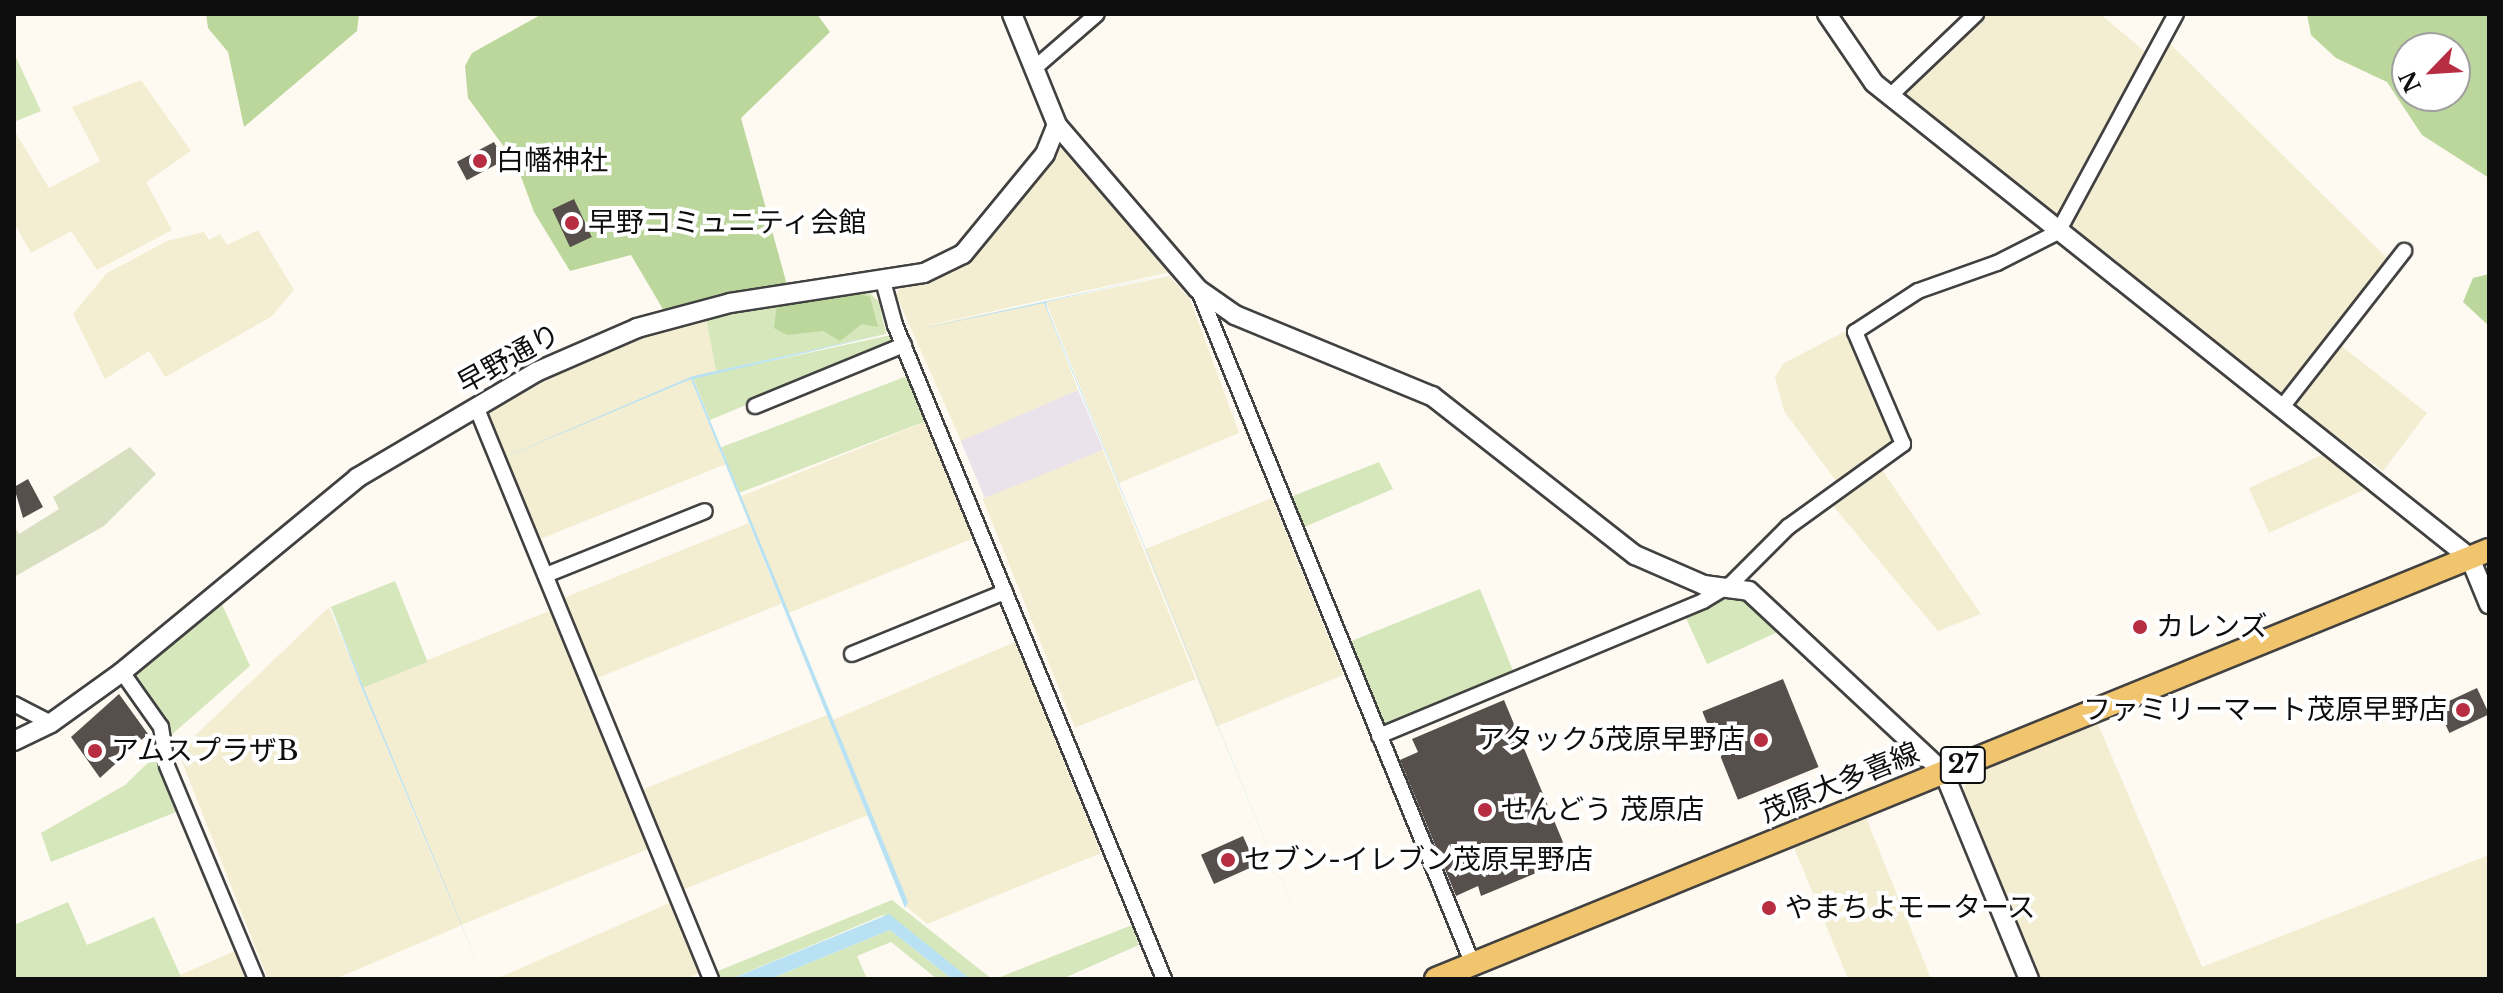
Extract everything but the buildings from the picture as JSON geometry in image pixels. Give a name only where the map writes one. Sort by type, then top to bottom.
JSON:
[{"type":"main road","name":"茂原大多喜線","points":[[1436,979],[2480,554]]},
{"type":"street","points":[[1012,14],[1037,66],[1057,125],[1198,289],[1235,315],[1432,396],[1635,555],[1704,585],[1731,584],[1749,591],[1944,773],[2029,979]]},
{"type":"street","points":[[1037,66],[1097,14]]},
{"type":"street","points":[[1827,14],[1861,67],[1890,96],[2058,232],[2480,554],[2489,604]]},
{"type":"street","points":[[1890,96],[1976,14]]},
{"type":"street","points":[[1379,736],[1731,584],[1788,527],[1903,444],[1855,332],[1918,291],[1997,263],[2058,232],[2176,14]]},
{"type":"street","name":"早野通り","points":[[14,741],[51,723],[122,672],[310,511],[536,372],[637,328],[730,303],[924,273],[963,254],[1045,154],[1057,125]]},
{"type":"street","points":[[2283,406],[2404,251]]},
{"type":"street","points":[[883,281],[904,345],[1164,979]]},
{"type":"street","points":[[1198,289],[1473,965]]},
{"type":"street","points":[[755,406],[904,345]]},
{"type":"street","points":[[477,409],[711,979]]},
{"type":"street","points":[[546,575],[705,511]]},
{"type":"street","points":[[852,654],[1005,592]]},
{"type":"street","points":[[122,672],[161,727],[167,766],[256,979]]},
{"type":"street","points":[[14,704],[51,723]]},
{"type":"shaded area","points":[[1981,14],[2100,14],[2149,55],[2059,218],[1904,96]]},
{"type":"shaded area","points":[[2166,40],[2389,260],[2288,392],[2281,395],[2067,222]]},
{"type":"shaded area","points":[[141,80],[191,151],[146,182],[172,230],[97,270],[71,231],[31,253],[14,223],[14,130],[49,188],[100,161],[72,107]]},
{"type":"shaded area","points":[[1061,149],[1072,152],[1171,272],[911,329],[896,295],[901,285],[976,254]]},
{"type":"shaded area","points":[[258,230],[294,290],[271,317],[165,377],[149,351],[105,379],[73,314],[107,273],[167,241],[204,232],[209,240],[220,234],[227,245]]},
{"type":"shaded area","points":[[1169,276],[1190,299],[1239,433],[1119,483],[1046,302]]},
{"type":"shaded area","points":[[1044,302],[1078,390],[961,441],[911,329]]},
{"type":"shaded area","points":[[706,318],[716,371],[502,458],[487,413],[594,354]]},
{"type":"shaded area","points":[[1846,331],[1894,438],[1892,445],[1836,481],[1784,411],[1775,377],[1784,363]]},
{"type":"shaded area","points":[[2339,344],[2427,413],[2383,471],[2297,407],[2294,398]]},
{"type":"shaded area","points":[[691,379],[725,464],[535,541],[501,456]]},
{"type":"shaded area","points":[[1078,390],[1103,450],[986,500],[960,440]]},
{"type":"shaded area","points":[[925,422],[972,539],[788,613],[740,497]]},
{"type":"shaded area","points":[[1103,450],[1196,679],[1075,728],[982,499]]},
{"type":"shaded area","points":[[2328,452],[2368,488],[2269,533],[2249,488]]},
{"type":"shaded area","points":[[1880,467],[1981,614],[1938,631],[1829,501]]},
{"type":"shaded area","points":[[1272,498],[1344,675],[1217,726],[1145,549]]},
{"type":"shaded area","points":[[749,523],[782,604],[594,679],[562,599]]},
{"type":"shaded area","points":[[329,607],[460,926],[335,979],[268,979],[178,752]]},
{"type":"shaded area","points":[[554,609],[651,848],[460,925],[363,686]]},
{"type":"shaded area","points":[[1015,642],[1101,853],[927,924],[907,907],[833,720]]},
{"type":"shaded area","points":[[827,715],[867,815],[679,891],[639,791]]},
{"type":"shaded area","points":[[2097,722],[2202,967],[2489,855],[2489,979],[2038,979],[1962,795],[1970,773]]},
{"type":"shaded area","points":[[1865,815],[1931,979],[1848,979],[1793,845]]},
{"type":"shaded area","points":[[674,901],[702,972],[685,979],[496,979]]},
{"type":"shaded area","points":[[237,950],[249,979],[182,979],[180,975]]},
{"type":"green space","points":[[206,14],[359,14],[357,31],[244,127],[228,52],[208,28]]},
{"type":"green space","points":[[542,14],[817,14],[830,32],[741,118],[787,285],[664,311],[631,255],[570,271],[534,212],[516,163],[468,98],[465,66],[472,53]]},
{"type":"green space","points":[[2307,14],[2489,14],[2489,178],[2422,135],[2407,112],[2471,112],[2471,32],[2391,32],[2391,88],[2387,82],[2336,58],[2311,35]]},
{"type":"green space","points":[[14,53],[41,111],[14,122]]},
{"type":"green space","points":[[2489,274],[2489,326],[2463,302],[2473,278]]},
{"type":"green space","points":[[867,290],[879,302],[886,334],[716,371],[706,318]]},
{"type":"green space","points":[[855,292],[870,297],[878,327],[862,324],[840,341],[823,331],[787,335],[774,328],[777,305]]},
{"type":"green space","points":[[891,335],[894,343],[710,420],[693,378]]},
{"type":"green space","points":[[907,376],[925,422],[739,493],[721,447]]},
{"type":"green space","points":[[130,447],[156,474],[104,526],[14,577],[14,526],[19,534],[59,509],[53,497]]},
{"type":"green space","points":[[1379,462],[1393,489],[1302,528],[1293,496]]},
{"type":"green space","points":[[395,581],[428,662],[364,688],[331,607]]},
{"type":"green space","points":[[1480,589],[1513,672],[1380,725],[1346,643]]},
{"type":"green space","points":[[1730,596],[1740,598],[1778,632],[1707,664],[1685,616]]},
{"type":"green space","points":[[220,600],[250,666],[169,737],[130,675]]},
{"type":"green space","points":[[160,751],[181,810],[51,862],[41,833],[125,785]]},
{"type":"green space","points":[[892,900],[992,979],[970,979],[883,915],[731,979],[716,979],[713,973]]},
{"type":"green space","points":[[68,902],[87,945],[154,917],[182,979],[14,979],[14,925]]},
{"type":"green space","points":[[1132,925],[1139,945],[1062,979],[995,979]]},
{"type":"green space","points":[[890,930],[952,979],[937,979],[891,942],[857,956],[867,979],[770,979]]},
{"type":"water","points":[[1169,274],[1046,302],[1047,308],[1322,979],[1044,303],[911,331]]},
{"type":"water","points":[[886,334],[693,379],[908,902],[905,908],[691,379],[503,458],[693,376]]},
{"type":"water","points":[[330,605],[363,686],[484,979],[361,686]]},
{"type":"water","points":[[889,914],[970,979],[952,979],[890,930],[770,979],[731,979]]},
{"type":"place","name":"白幡神社","points":[[480,161]]},
{"type":"place","name":"早野コミュニティ会館","points":[[572,223]]},
{"type":"place","name":"カレンズ","points":[[2140,627]]},
{"type":"place","name":"ファミリーマート茂原早野店","points":[[2463,710]]},
{"type":"place","name":"アタック5茂原早野店","points":[[1761,740]]},
{"type":"place","name":"アムスプラザB","points":[[95,751]]},
{"type":"place","name":"せんどう 茂原店","points":[[1485,810]]},
{"type":"place","name":"セブン-イレブン茂原早野店","points":[[1228,860]]},
{"type":"place","name":"やまちよモータース","points":[[1769,908]]}]
